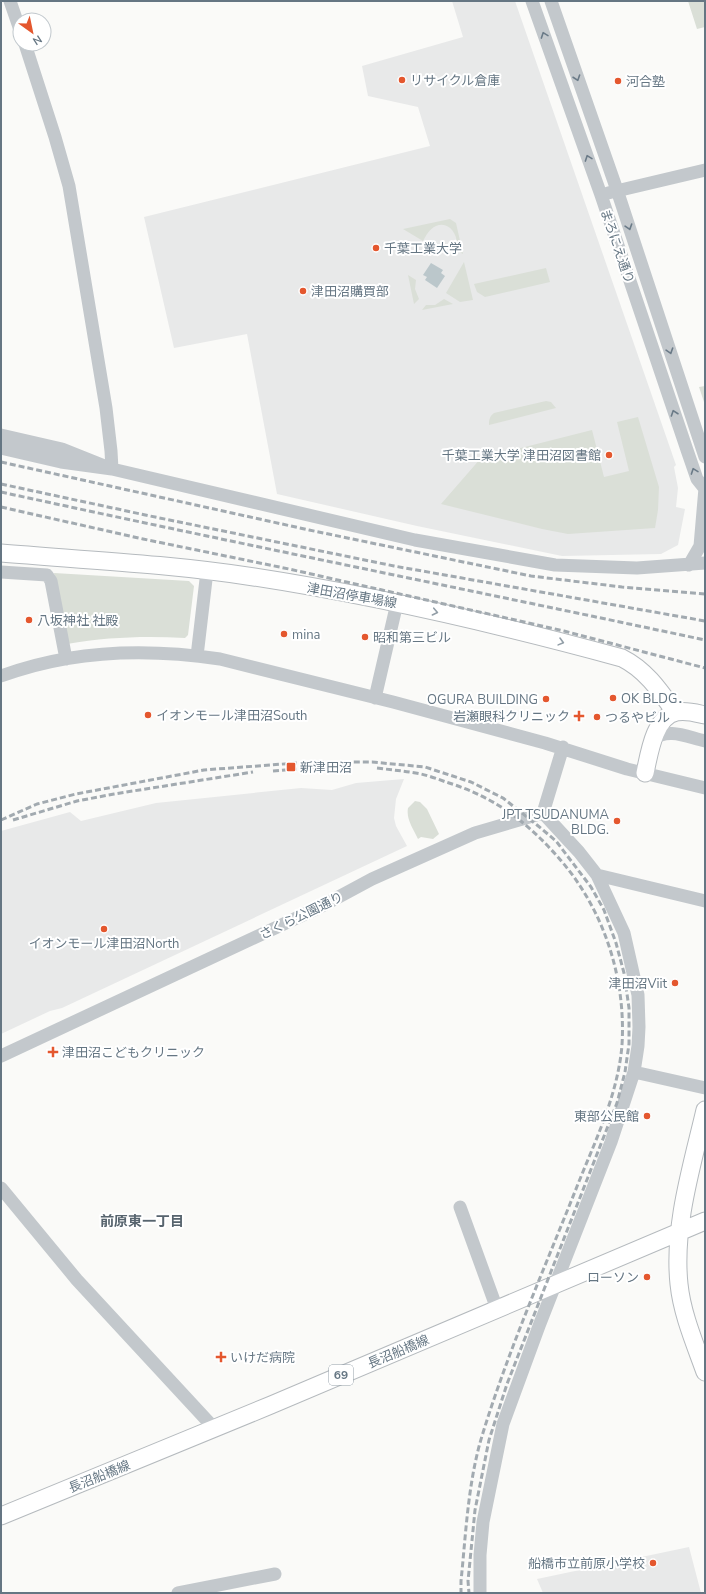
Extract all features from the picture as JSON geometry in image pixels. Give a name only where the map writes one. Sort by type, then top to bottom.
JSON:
[{"type":"main road","name":"津田沼停車場線","points":[[1,553],[207,571],[254,577],[397,603],[497,626],[622,658],[637,667],[650,678],[676,712]]},
{"type":"main road","points":[[645,773],[652,740],[660,724],[668,716],[676,712],[705,715]]},
{"type":"main road","points":[[705,1110],[686,1191],[677,1264],[679,1286],[688,1321],[705,1372]]},
{"type":"main road","name":"長沼船橋線","points":[[1,1516],[271,1405],[705,1221]]},
{"type":"street","points":[[10,1],[14,12]]},
{"type":"street","name":"まろにえ通り","points":[[532,1],[601,195],[697,479],[705,489]]},
{"type":"street","name":"まろにえ通り","points":[[551,1],[617,190],[678,376],[704,449]]},
{"type":"street","points":[[28,52],[53,130],[69,186],[106,408],[112,469]]},
{"type":"street","points":[[601,195],[705,170]]},
{"type":"street","points":[[1,435],[62,449],[112,469]]},
{"type":"street","points":[[1,448],[61,462],[112,469],[415,540],[555,565],[637,568],[705,563]]},
{"type":"street","points":[[689,565],[703,550],[705,489]]},
{"type":"street","points":[[197,656],[207,571]]},
{"type":"street","points":[[1,572],[47,575],[50,578],[52,581],[66,659]]},
{"type":"street","points":[[375,698],[397,603]]},
{"type":"street","points":[[1,676],[66,659],[112,654],[156,653],[197,656],[220,660],[375,698],[563,747],[627,769],[705,788]]},
{"type":"street","points":[[652,740],[658,735],[671,733],[705,741]]},
{"type":"street","points":[[480,1593],[480,1555],[483,1522],[503,1424],[611,1142],[634,1072],[639,1027],[638,995],[624,933],[597,875],[579,852],[543,813],[563,747]]},
{"type":"street","name":"さくら公園通り","points":[[1,1056],[320,906],[411,861],[475,833],[543,813]]},
{"type":"street","points":[[597,875],[705,901]]},
{"type":"street","points":[[634,1072],[705,1088]]},
{"type":"street","points":[[1,1188],[77,1280],[214,1428]]},
{"type":"street","points":[[460,1207],[497,1309]]},
{"type":"street","points":[[178,1593],[276,1574]]},
{"type":"shaded area","name":"千葉工業大学","points":[[452,1],[515,1],[676,465],[674,467],[678,488],[676,507],[685,509],[678,545],[661,554],[562,556],[417,526],[277,494],[247,334],[174,348],[144,217],[430,146],[418,107],[368,96],[362,66],[463,37]]},
{"type":"shaded area","points":[[688,1],[705,1],[705,27],[697,29]]},
{"type":"shaded area","points":[[450,219],[456,223],[463,254],[456,250],[457,240],[455,235],[446,225],[436,226],[431,229],[423,241],[403,229]]},
{"type":"shaded area","points":[[464,262],[473,300],[460,302],[446,293]]},
{"type":"shaded area","points":[[431,263],[443,270],[441,273],[445,276],[437,288],[425,280],[427,277],[423,275]]},
{"type":"shaded area","points":[[546,268],[550,282],[485,297],[477,292],[474,284]]},
{"type":"shaded area","points":[[408,275],[416,280],[415,289],[419,299],[414,304]]},
{"type":"shaded area","points":[[444,299],[453,304],[422,310],[426,305],[435,305]]},
{"type":"shaded area","points":[[705,386],[705,405],[699,387]]},
{"type":"shaded area","points":[[546,401],[551,402],[556,408],[489,425],[490,418],[494,413]]},
{"type":"shaded area","points":[[638,417],[659,487],[658,510],[655,528],[568,534],[441,504],[481,458],[592,430],[604,477],[629,471],[617,422]]},
{"type":"shaded area","points":[[54,573],[189,581],[194,586],[188,635],[185,638],[126,638],[67,644]]},
{"type":"shaded area","name":"イオンモール津田沼North","points":[[404,779],[396,799],[394,818],[396,826],[407,846],[62,1008],[50,1011],[1,1034],[1,831],[70,812],[81,821],[156,803],[301,788],[332,790],[356,783]]},
{"type":"shaded area","points":[[415,801],[420,802],[427,809],[439,834],[433,839],[421,837],[418,839],[412,827],[408,816],[408,808]]},
{"type":"shaded area","name":"船橋市立前原小学校","points":[[689,1547],[701,1593],[543,1593],[537,1579]]},
{"type":"railway","points":[[1,462],[309,530],[531,576],[622,587],[705,594]]},
{"type":"railway","points":[[1,484],[394,566],[705,621]]},
{"type":"railway","points":[[1,492],[705,640]]},
{"type":"railway","points":[[1,507],[143,539],[289,569],[564,631],[705,668]]},
{"type":"railway","points":[[1,820],[37,804],[76,794],[204,770],[310,762],[372,762],[425,767],[471,782],[503,798],[556,841],[591,887],[604,910],[616,943],[624,973],[629,1008],[629,1044],[625,1072],[617,1103],[507,1384],[489,1440],[475,1510],[468,1581],[469,1593]]},
{"type":"railway","points":[[273,771],[310,768],[339,768]]},
{"type":"railway","points":[[377,768],[421,774],[466,789],[483,796],[512,814],[526,825],[563,863],[578,883],[590,903],[610,948],[620,996],[622,1045],[620,1063],[611,1099],[599,1133],[503,1372],[477,1453],[468,1508],[461,1593]]},
{"type":"railway","points":[[13,820],[77,801],[253,772]]},
{"type":"place","name":"リサイクル倉庫","points":[[402,80]]},
{"type":"place","name":"河合塾","points":[[618,81]]},
{"type":"place","name":"千葉工業大学","points":[[376,248]]},
{"type":"place","name":"津田沼購買部","points":[[303,291]]},
{"type":"place","name":"千葉工業大学 津田沼図書館","points":[[609,455]]},
{"type":"place","name":"八坂神社 社殿","points":[[29,620]]},
{"type":"place","name":"mina","points":[[284,634]]},
{"type":"place","name":"昭和第三ビル","points":[[365,637]]},
{"type":"place","name":"OK BLDG．","points":[[613,698]]},
{"type":"place","name":"OGURA BUILDING","points":[[546,699]]},
{"type":"place","name":"イオンモール津田沼South","points":[[148,715]]},
{"type":"place","name":"岩瀬眼科クリニック","points":[[579,716]]},
{"type":"place","name":"つるやビル","points":[[597,717]]},
{"type":"place","name":"新津田沼","points":[[291,767]]},
{"type":"place","name":"JPT TSUDANUMA BLDG.","points":[[617,821]]},
{"type":"place","name":"イオンモール津田沼North","points":[[104,929]]},
{"type":"place","name":"津田沼Viit","points":[[675,983]]},
{"type":"place","name":"津田沼こどもクリニック","points":[[53,1052]]},
{"type":"place","name":"東部公民館","points":[[647,1116]]},
{"type":"place","name":"ローソン","points":[[647,1277]]},
{"type":"place","name":"いけだ病院","points":[[221,1357]]},
{"type":"place","name":"船橋市立前原小学校","points":[[653,1563]]},
{"type":"district","name":"前原東一丁目","points":[[142,1221]]}]
